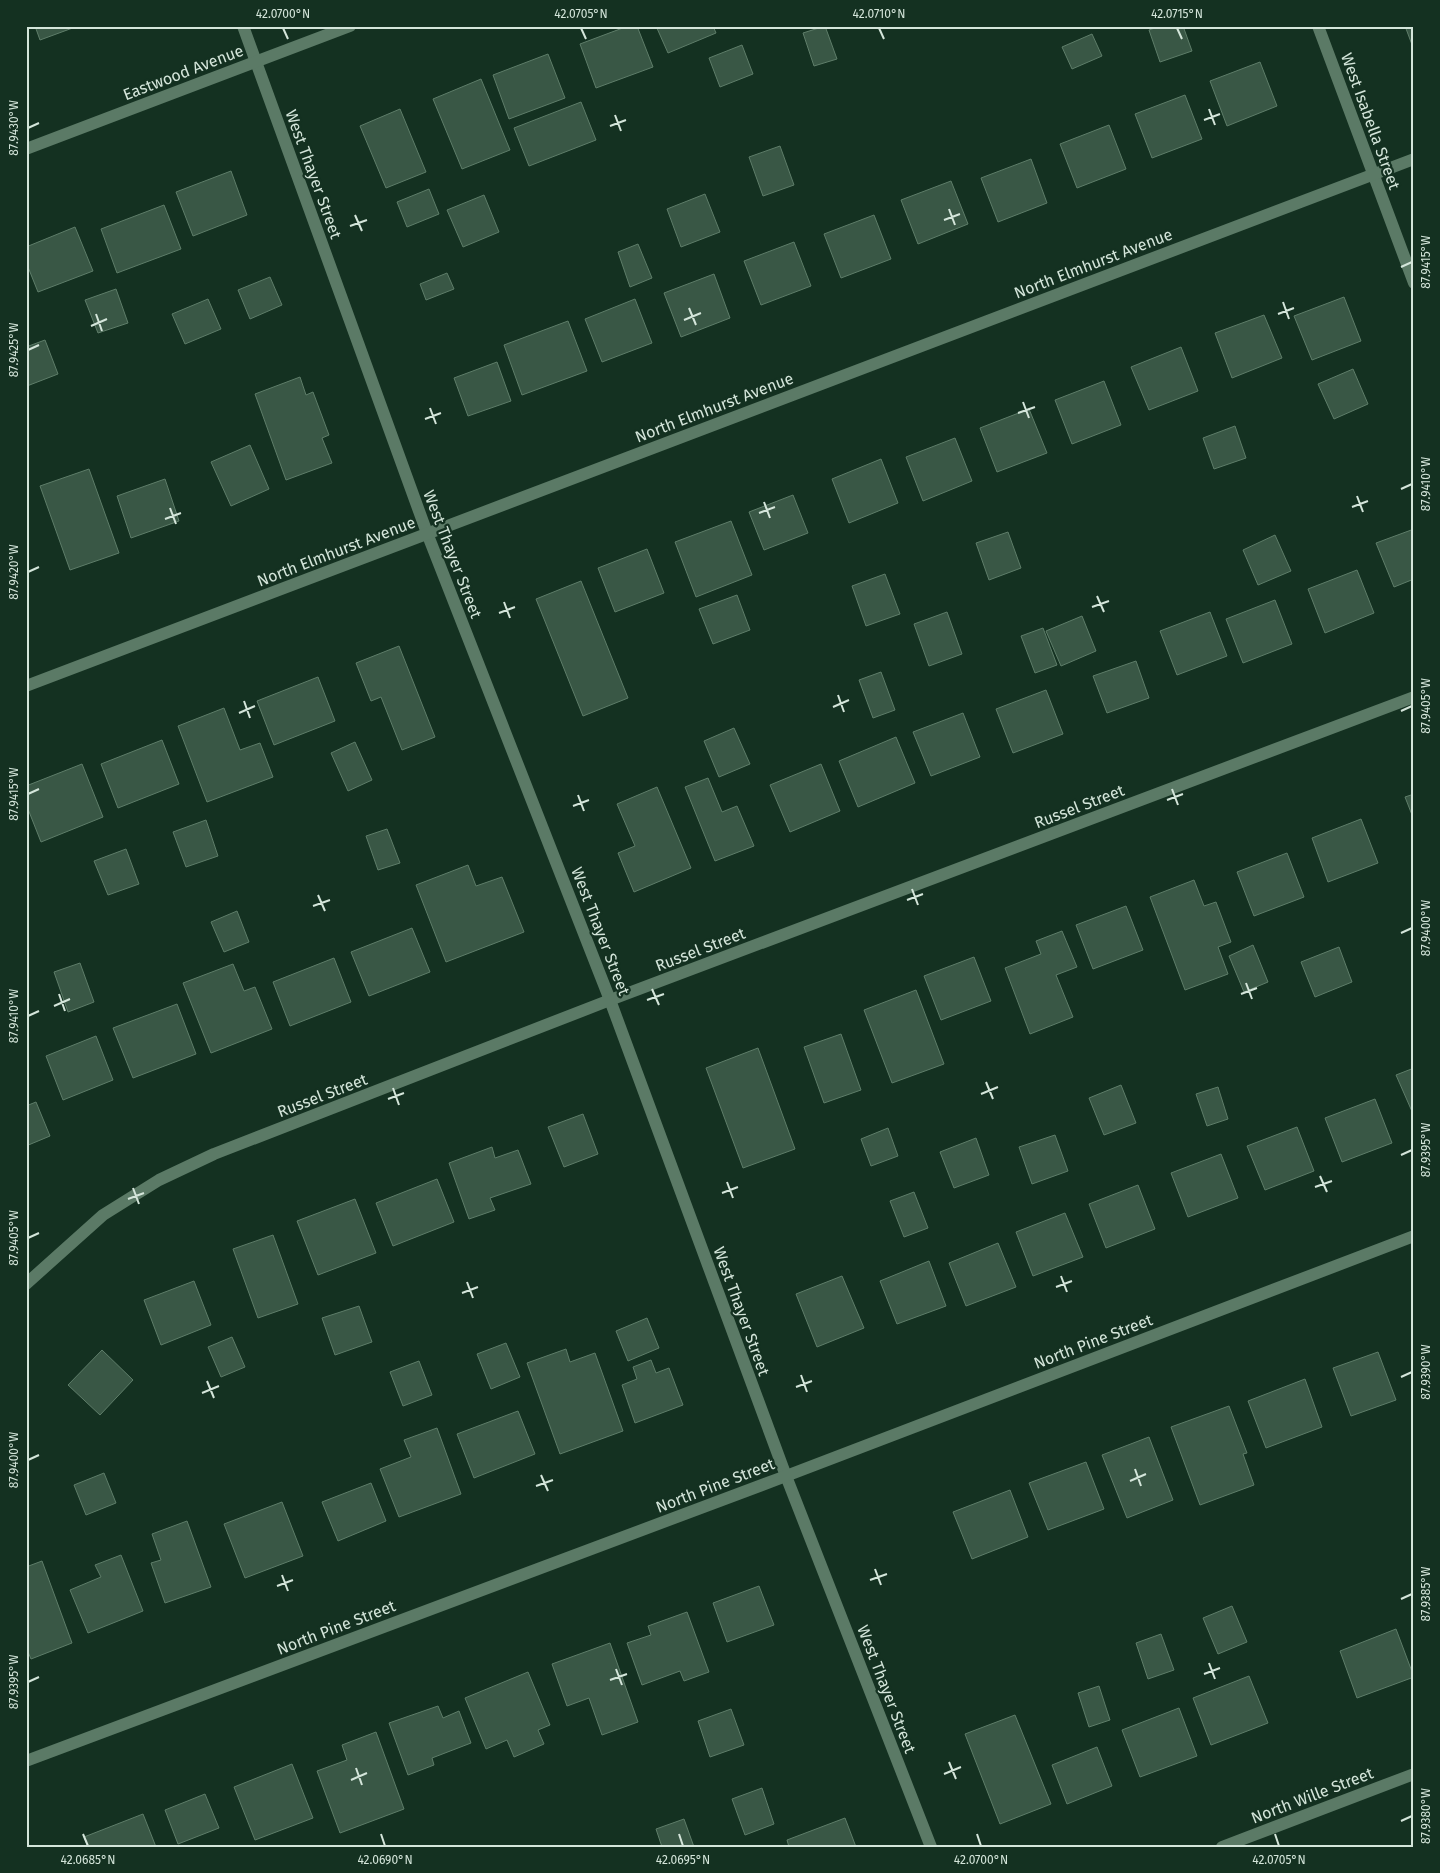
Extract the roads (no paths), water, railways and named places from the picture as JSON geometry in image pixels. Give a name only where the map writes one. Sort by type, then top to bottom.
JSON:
[{"type":"street","name":"West Thayer Street","points":[[243,26],[427,533],[610,1000],[786,1476],[931,1847]]},
{"type":"street","name":"Eastwood Avenue","points":[[26,149],[350,26]]},
{"type":"street","name":"West Isabella Street","points":[[1318,26],[1414,283]]},
{"type":"street","name":"North Elmhurst Avenue","points":[[26,686],[1414,159]]},
{"type":"street","name":"Russel Street","points":[[26,1284],[103,1215],[158,1180],[214,1154],[610,1000],[1414,697]]},
{"type":"street","name":"North Pine Street","points":[[26,1761],[786,1476],[1414,1236]]},
{"type":"street","name":"North Wille Street","points":[[1222,1847],[1414,1774]]}]
